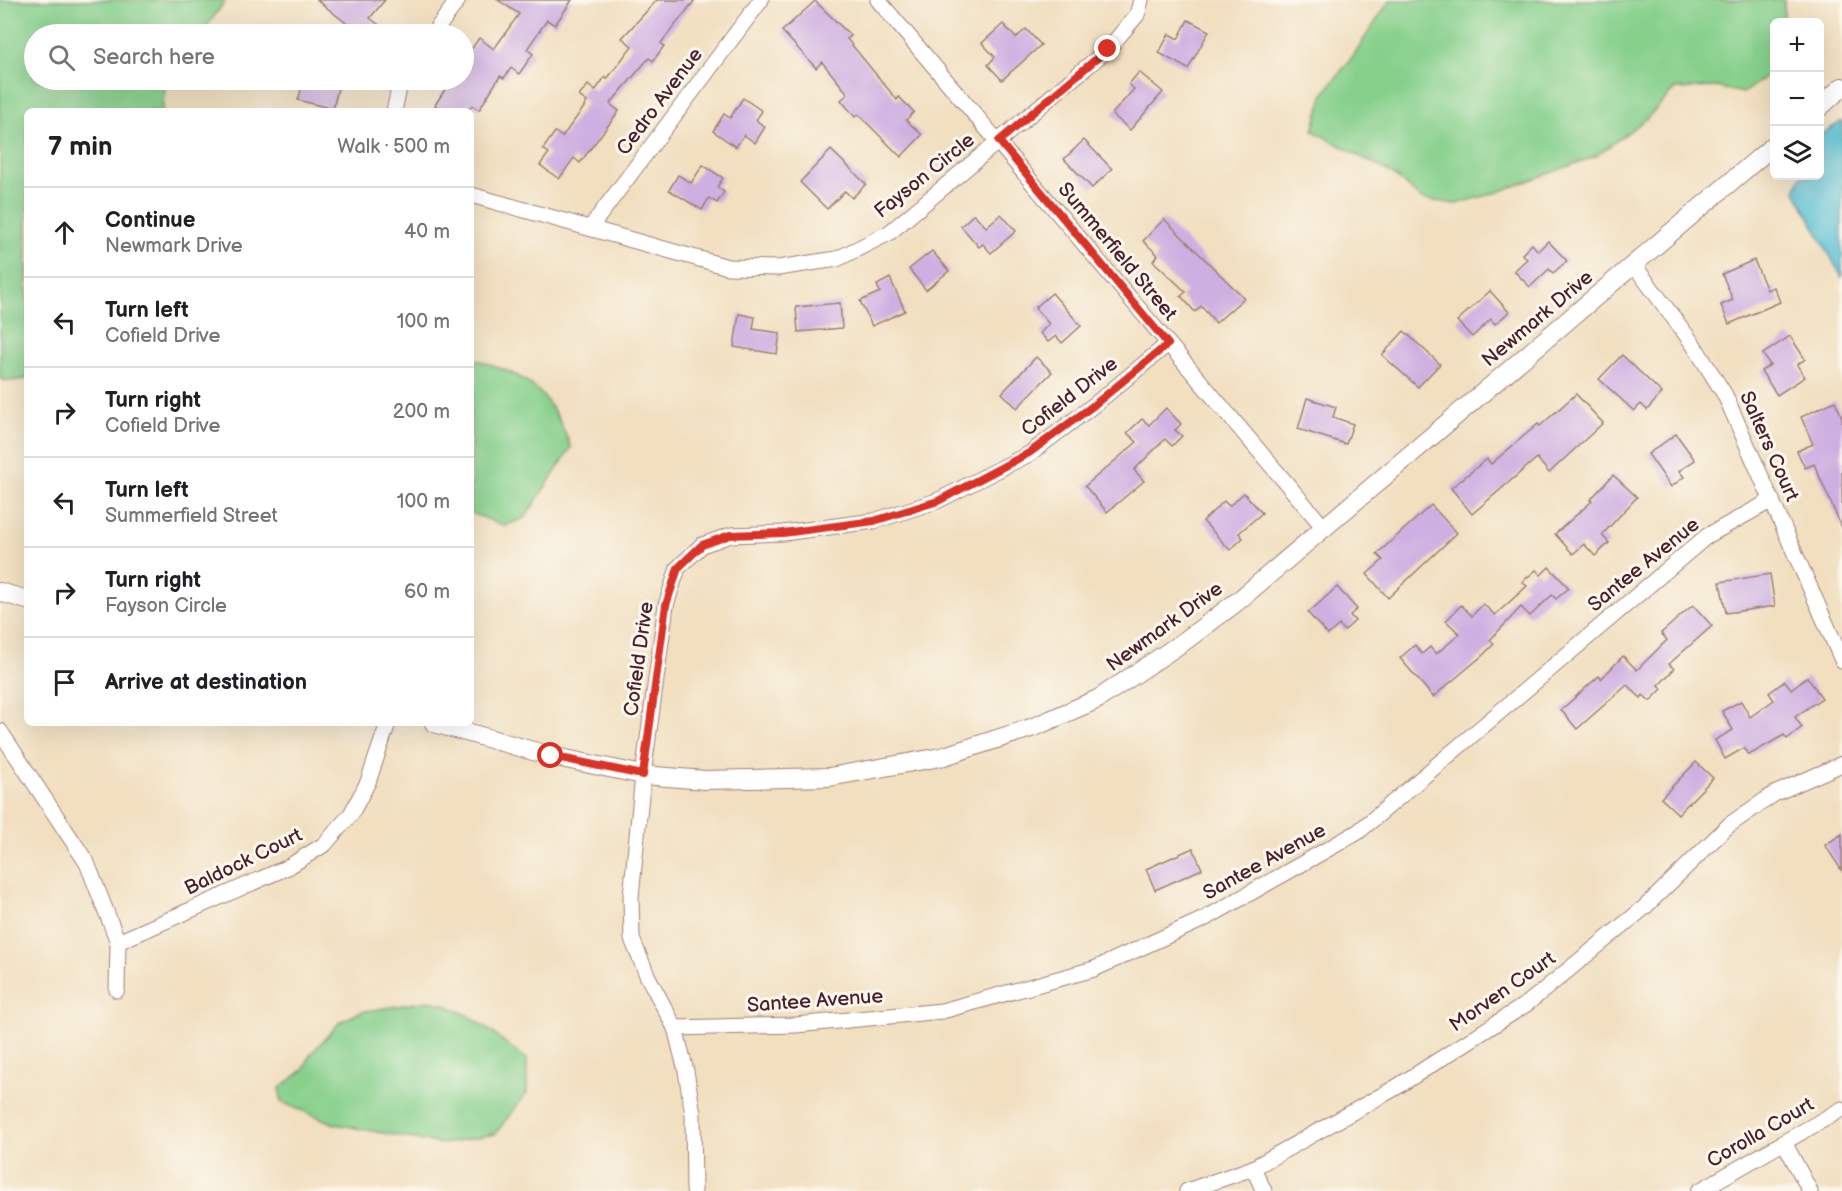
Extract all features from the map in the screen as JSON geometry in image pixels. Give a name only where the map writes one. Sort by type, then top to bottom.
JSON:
[{"type":"street","points":[[440,24],[458,0]]},
{"type":"street","name":"Cedro Avenue","points":[[590,228],[761,0]]},
{"type":"street","name":"Summerfield Street","points":[[878,0],[1325,529]]},
{"type":"street","name":"Fayson Circle","points":[[474,196],[728,267],[778,268],[837,259],[890,233],[1108,49],[1137,15],[1142,0]]},
{"type":"street","points":[[1824,103],[1842,87]]},
{"type":"street","points":[[395,108],[399,90]]},
{"type":"street","name":"Newmark Drive","points":[[445,726],[551,756],[643,775],[705,780],[829,777],[941,757],[1034,728],[1098,699],[1186,640],[1325,529],[1770,148]]},
{"type":"street","name":"Salters Court","points":[[1634,265],[1693,344],[1725,395],[1842,660]]},
{"type":"street","name":"Cofield Drive","points":[[694,1191],[693,1114],[675,1028],[647,975],[632,939],[631,897],[643,775],[666,605],[678,568],[702,545],[730,535],[783,533],[874,521],[938,501],[1029,453],[1094,405],[1168,344]]},
{"type":"street","name":"Santee Avenue","points":[[675,1028],[796,1025],[942,1011],[1094,969],[1206,918],[1358,832],[1707,536],[1772,500]]},
{"type":"street","points":[[0,592],[24,599]]},
{"type":"street","name":"Baldock Court","points":[[118,942],[288,867],[326,844],[351,814],[368,782],[387,726]]},
{"type":"street","points":[[0,731],[87,863],[118,942],[117,990]]},
{"type":"street","name":"Morven Court","points":[[1187,1191],[1253,1168],[1395,1088],[1528,1003],[1645,907],[1729,825],[1774,794],[1842,764]]},
{"type":"street","name":"Corolla Court","points":[[1700,1191],[1842,1109]]},
{"type":"street","points":[[1784,1142],[1810,1191]]},
{"type":"street","points":[[1253,1168],[1264,1191]]},
{"type":"green space","points":[[0,0],[226,0],[208,24],[24,24],[24,90],[165,90],[162,108],[24,108],[24,379],[9,381],[0,379]]},
{"type":"green space","points":[[1390,0],[1784,0],[1784,18],[1770,18],[1770,73],[1743,93],[1716,87],[1675,89],[1646,119],[1596,156],[1498,192],[1456,204],[1422,199],[1391,173],[1313,131],[1324,93],[1353,56]]},
{"type":"green space","points":[[474,359],[523,379],[535,388],[554,412],[571,448],[525,518],[505,526],[474,514]]},
{"type":"green space","points":[[429,1001],[458,1010],[470,1017],[527,1059],[527,1093],[495,1134],[442,1144],[335,1124],[281,1102],[280,1088],[304,1069],[310,1055],[340,1022],[360,1012]]},
{"type":"water","points":[[1842,121],[1842,278],[1795,191],[1799,180],[1824,180],[1824,132]]},
{"type":"building","points":[[317,0],[385,0],[370,18],[378,24],[347,24]]},
{"type":"building","points":[[498,0],[572,0],[555,25],[547,20],[527,49],[533,54],[519,74],[511,68],[504,78],[500,76],[479,110],[472,105],[470,108],[440,108],[435,105],[445,90],[474,90],[474,45],[479,38],[494,49],[519,14]]},
{"type":"building","points":[[657,0],[695,0],[661,43],[664,46],[653,61],[649,58],[610,104],[619,111],[580,163],[574,158],[559,179],[540,165],[549,153],[543,149],[555,132],[562,137],[582,110],[587,102],[579,96],[588,85],[595,91],[605,77],[607,79],[632,46],[622,38]]},
{"type":"building","points":[[815,1],[851,36],[847,39],[897,100],[899,97],[914,112],[906,120],[922,135],[901,157],[858,114],[855,117],[841,100],[848,94],[822,62],[816,68],[782,31]]},
{"type":"building","points":[[1188,20],[1209,31],[1188,69],[1159,53],[1169,34],[1178,39]]},
{"type":"building","points":[[1003,24],[1016,38],[1026,29],[1041,45],[1002,80],[988,65],[995,57],[982,43]]},
{"type":"building","points":[[1139,72],[1163,92],[1130,130],[1112,114],[1134,89],[1129,84]]},
{"type":"building","points":[[301,90],[338,90],[333,108],[298,100]]},
{"type":"building","points":[[743,98],[762,111],[756,120],[765,127],[755,143],[744,135],[736,147],[713,131],[724,114],[730,118]]},
{"type":"building","points":[[1084,140],[1112,169],[1092,188],[1064,159]]},
{"type":"building","points":[[831,150],[866,184],[852,198],[845,191],[827,209],[800,182]]},
{"type":"building","points":[[703,165],[723,178],[717,187],[724,192],[717,203],[709,198],[702,210],[669,190],[678,175],[691,183]]},
{"type":"building","points":[[974,214],[986,227],[1001,214],[1016,231],[991,253],[983,244],[979,247],[961,226]]},
{"type":"building","points":[[1164,219],[1244,298],[1216,323],[1201,306],[1195,312],[1181,296],[1186,292],[1153,261],[1158,255],[1143,241]]},
{"type":"building","points":[[1548,241],[1567,261],[1553,273],[1549,269],[1530,287],[1514,271],[1527,259],[1522,254],[1532,244],[1538,251]]},
{"type":"building","points":[[932,251],[949,271],[926,290],[909,269]]},
{"type":"building","points":[[1754,260],[1767,290],[1774,287],[1780,302],[1729,324],[1721,305],[1733,300],[1722,274]]},
{"type":"building","points":[[890,278],[905,311],[872,326],[860,301],[880,292],[877,285]]},
{"type":"building","points":[[1490,291],[1509,312],[1495,324],[1491,319],[1472,337],[1457,321]]},
{"type":"building","points":[[1052,293],[1081,326],[1062,343],[1056,336],[1048,342],[1040,333],[1049,324],[1035,308]]},
{"type":"building","points":[[840,303],[842,328],[798,332],[796,307]]},
{"type":"building","points":[[739,314],[755,317],[753,329],[780,333],[777,354],[734,347]]},
{"type":"building","points":[[1404,331],[1440,364],[1418,387],[1382,355]]},
{"type":"building","points":[[1790,336],[1805,359],[1797,365],[1805,377],[1777,395],[1761,371],[1770,365],[1763,354]]},
{"type":"building","points":[[1622,355],[1662,393],[1647,410],[1641,404],[1634,411],[1599,379]]},
{"type":"building","points":[[1036,357],[1052,372],[1017,408],[1002,393]]},
{"type":"building","points":[[1576,394],[1603,423],[1549,473],[1537,458],[1472,514],[1451,488],[1487,459],[1491,464],[1538,424],[1540,426]]},
{"type":"building","points":[[1307,398],[1336,407],[1333,417],[1353,424],[1346,444],[1298,429]]},
{"type":"building","points":[[1835,401],[1842,417],[1842,528],[1814,464],[1805,468],[1797,451],[1813,444],[1801,417]]},
{"type":"building","points":[[1166,408],[1181,424],[1175,430],[1182,436],[1172,446],[1165,439],[1134,470],[1144,481],[1107,512],[1085,486],[1137,442],[1127,433],[1142,419],[1149,425]]},
{"type":"building","points":[[1676,434],[1695,460],[1679,471],[1684,477],[1671,487],[1648,454]]},
{"type":"building","points":[[1613,475],[1637,497],[1602,535],[1609,543],[1595,556],[1584,544],[1573,554],[1555,534],[1592,501],[1590,500]]},
{"type":"building","points":[[1244,493],[1262,513],[1239,533],[1243,538],[1230,550],[1203,521],[1224,501],[1229,506]]},
{"type":"building","points":[[1431,505],[1457,533],[1388,598],[1367,574],[1383,560],[1377,554]]},
{"type":"building","points":[[1549,567],[1569,588],[1556,599],[1552,595],[1530,616],[1521,607],[1490,640],[1494,644],[1433,697],[1400,658],[1415,645],[1422,654],[1430,647],[1436,654],[1460,634],[1446,621],[1461,605],[1472,616],[1483,604],[1495,615],[1527,586],[1522,582],[1536,570],[1541,575]]},
{"type":"building","points":[[1770,574],[1775,606],[1726,613],[1720,582]]},
{"type":"building","points":[[1337,587],[1357,609],[1350,615],[1355,621],[1344,631],[1339,625],[1328,635],[1308,613]]},
{"type":"building","points":[[1693,605],[1712,626],[1669,664],[1674,669],[1659,685],[1662,689],[1650,701],[1643,695],[1641,698],[1627,685],[1577,729],[1561,710],[1599,676],[1601,679],[1623,656],[1637,670],[1667,640],[1661,633]]},
{"type":"building","points":[[1807,677],[1822,698],[1795,717],[1802,727],[1787,739],[1784,735],[1749,755],[1744,748],[1725,759],[1715,740],[1733,730],[1722,711],[1741,701],[1750,717],[1774,700],[1769,693],[1785,681],[1791,689]]},
{"type":"building","points":[[1696,762],[1713,778],[1678,814],[1661,798]]},
{"type":"building","points":[[1842,834],[1842,871],[1825,845]]},
{"type":"building","points":[[1193,848],[1202,869],[1155,890],[1146,869]]},
{"type":"route","points":[[551,756],[643,775],[666,605],[678,568],[702,545],[730,535],[783,533],[874,521],[938,501],[984,479],[1029,453],[1094,405],[1168,344],[999,141],[1108,49]]}]
